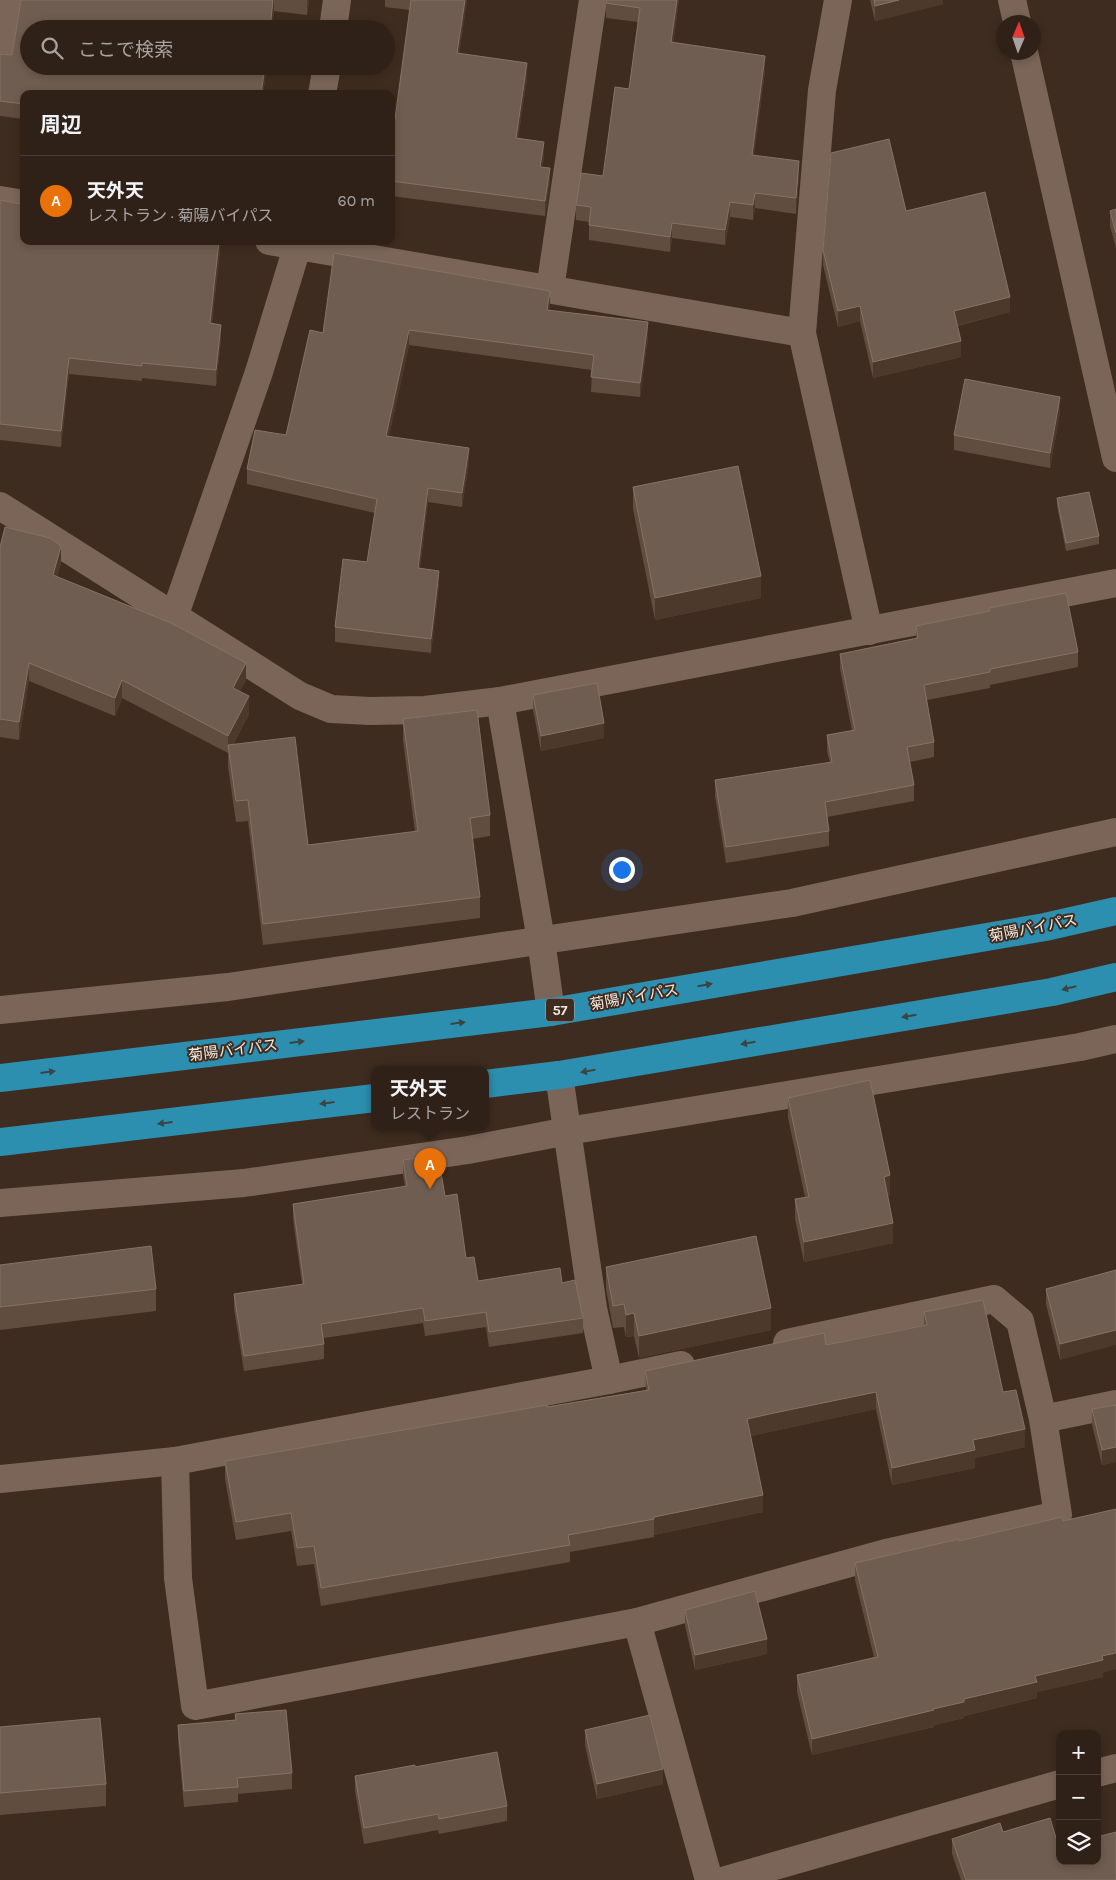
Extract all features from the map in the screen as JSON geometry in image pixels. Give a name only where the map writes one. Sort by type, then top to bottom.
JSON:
[{"type":"highway","name":"菊陽バイパス","points":[[0,1078],[551,1012],[1044,927],[1116,911]]},
{"type":"highway","points":[[489,1084],[559,1076],[1052,992],[1116,976]]},
{"type":"highway","points":[[0,1142],[371,1098]]},
{"type":"street","points":[[0,51],[8,0]]},
{"type":"street","points":[[334,20],[337,0]]},
{"type":"street","points":[[550,289],[593,0]]},
{"type":"street","points":[[838,0],[822,90],[802,334],[869,631]]},
{"type":"street","points":[[1012,0],[1015,15]]},
{"type":"street","points":[[1026,60],[1116,458]]},
{"type":"street","points":[[323,90],[325,75]]},
{"type":"street","points":[[0,200],[20,203]]},
{"type":"street","points":[[174,617],[259,372],[298,245]]},
{"type":"street","points":[[304,245],[802,334]]},
{"type":"street","points":[[0,506],[300,696],[331,709],[370,711],[425,710],[500,701],[1116,583]]},
{"type":"street","points":[[500,701],[541,940],[551,1012]]},
{"type":"street","points":[[0,1010],[228,987],[792,903],[1116,832]]},
{"type":"street","points":[[0,1203],[244,1183],[468,1150],[568,1131],[1080,1047],[1116,1039]]},
{"type":"street","points":[[559,1076],[593,1308],[609,1380]]},
{"type":"street","points":[[175,1461],[178,1578],[195,1706],[637,1622],[886,1553],[1058,1515],[1043,1419],[1020,1321],[994,1299],[763,1348]]},
{"type":"street","points":[[0,1480],[175,1461],[609,1380],[705,1360]]},
{"type":"street","points":[[1043,1419],[1116,1404]]},
{"type":"street","points":[[637,1622],[709,1880]]},
{"type":"street","points":[[1101,1772],[1116,1768]]},
{"type":"street","points":[[726,1880],[1056,1785]]},
{"type":"building","points":[[21,0],[273,0],[271,20],[20,20],[20,75],[264,75],[262,90],[20,90],[20,104],[0,101],[0,54],[12,55]]},
{"type":"building","points":[[411,0],[465,0],[457,53],[527,63],[516,138],[544,142],[540,167],[550,168],[545,201],[395,182],[395,119]]},
{"type":"building","points":[[607,0],[677,0],[671,42],[765,56],[752,155],[799,161],[796,198],[755,193],[753,205],[730,202],[725,230],[672,223],[670,237],[589,225],[591,207],[576,205],[581,173],[603,176],[615,87],[629,89],[640,8],[606,3]]},
{"type":"building","points":[[874,0],[899,0],[875,6]]},
{"type":"building","points":[[889,139],[906,211],[985,192],[1010,297],[954,311],[961,341],[873,362],[860,306],[838,311],[823,250],[831,153]]},
{"type":"building","points":[[0,200],[20,204],[20,245],[219,245],[210,323],[221,325],[216,370],[142,363],[142,366],[69,358],[61,431],[0,424]]},
{"type":"building","points":[[1116,209],[1116,233],[1110,211]]},
{"type":"building","points":[[334,253],[550,291],[547,310],[648,322],[640,383],[591,377],[594,355],[409,330],[386,436],[469,448],[462,493],[428,488],[418,568],[439,571],[431,639],[335,627],[343,559],[367,562],[377,499],[247,469],[255,430],[286,435],[310,330],[323,333]]},
{"type":"building","points":[[965,379],[1060,397],[1050,453],[954,435]]},
{"type":"building","points":[[738,466],[761,576],[655,598],[633,487]]},
{"type":"building","points":[[1089,492],[1099,536],[1066,543],[1057,498]]},
{"type":"building","points":[[5,527],[50,538],[61,546],[53,575],[171,623],[246,663],[233,688],[249,696],[228,736],[122,680],[115,698],[29,663],[19,722],[0,719],[0,547]]},
{"type":"building","points":[[1066,593],[1078,652],[990,669],[990,672],[924,685],[934,742],[907,747],[914,785],[825,802],[829,831],[726,847],[715,780],[832,762],[827,735],[855,730],[840,654],[918,638],[916,626],[990,611],[989,608]]},
{"type":"building","points":[[597,683],[604,723],[541,736],[533,695]]},
{"type":"building","points":[[477,710],[490,815],[470,818],[480,897],[263,924],[248,800],[236,801],[228,745],[295,737],[308,845],[418,831],[403,719]]},
{"type":"building","points":[[870,1080],[890,1175],[884,1177],[893,1223],[804,1242],[795,1199],[809,1197],[788,1098]]},
{"type":"building","points":[[438,1155],[445,1196],[457,1194],[466,1258],[474,1257],[478,1281],[560,1268],[562,1283],[575,1280],[583,1318],[489,1332],[486,1312],[425,1321],[423,1308],[321,1324],[324,1344],[244,1356],[234,1294],[304,1284],[293,1204],[407,1186],[403,1160]]},
{"type":"building","points":[[756,1236],[771,1308],[639,1336],[634,1313],[626,1315],[624,1304],[613,1306],[606,1267]]},
{"type":"building","points":[[151,1246],[156,1289],[0,1307],[0,1265]]},
{"type":"building","points":[[1116,1270],[1116,1330],[1060,1344],[1046,1289]]},
{"type":"building","points":[[983,1300],[1003,1392],[1016,1390],[1025,1429],[973,1440],[975,1450],[892,1468],[876,1392],[774,1413],[747,1419],[763,1495],[654,1517],[654,1519],[568,1535],[570,1545],[321,1588],[314,1546],[297,1548],[291,1513],[236,1522],[225,1461],[547,1405],[547,1407],[649,1390],[645,1371],[824,1333],[826,1345],[927,1325],[924,1312]]},
{"type":"building","points":[[1116,1405],[1116,1447],[1102,1450],[1092,1409]]},
{"type":"building","points":[[1116,1509],[1116,1653],[1102,1656],[1103,1660],[1035,1676],[1037,1682],[964,1699],[964,1702],[934,1710],[812,1739],[797,1675],[878,1657],[855,1563],[1062,1517],[1063,1521]]},
{"type":"building","points":[[755,1591],[767,1639],[695,1655],[685,1610]]},
{"type":"building","points":[[286,1710],[292,1773],[237,1778],[238,1787],[184,1791],[178,1725],[236,1720],[235,1714]]},
{"type":"building","points":[[650,1715],[663,1769],[597,1784],[585,1730]]},
{"type":"building","points":[[100,1718],[106,1784],[0,1793],[0,1727]]},
{"type":"building","points":[[497,1752],[507,1806],[439,1819],[438,1814],[364,1828],[355,1776]]},
{"type":"building","points":[[1050,1818],[1056,1838],[1056,1865],[1101,1865],[1101,1836],[1116,1832],[1116,1880],[966,1880],[952,1839],[1000,1823],[1003,1832]]},
{"type":"place","name":"天外天","points":[[430,1189]]}]
